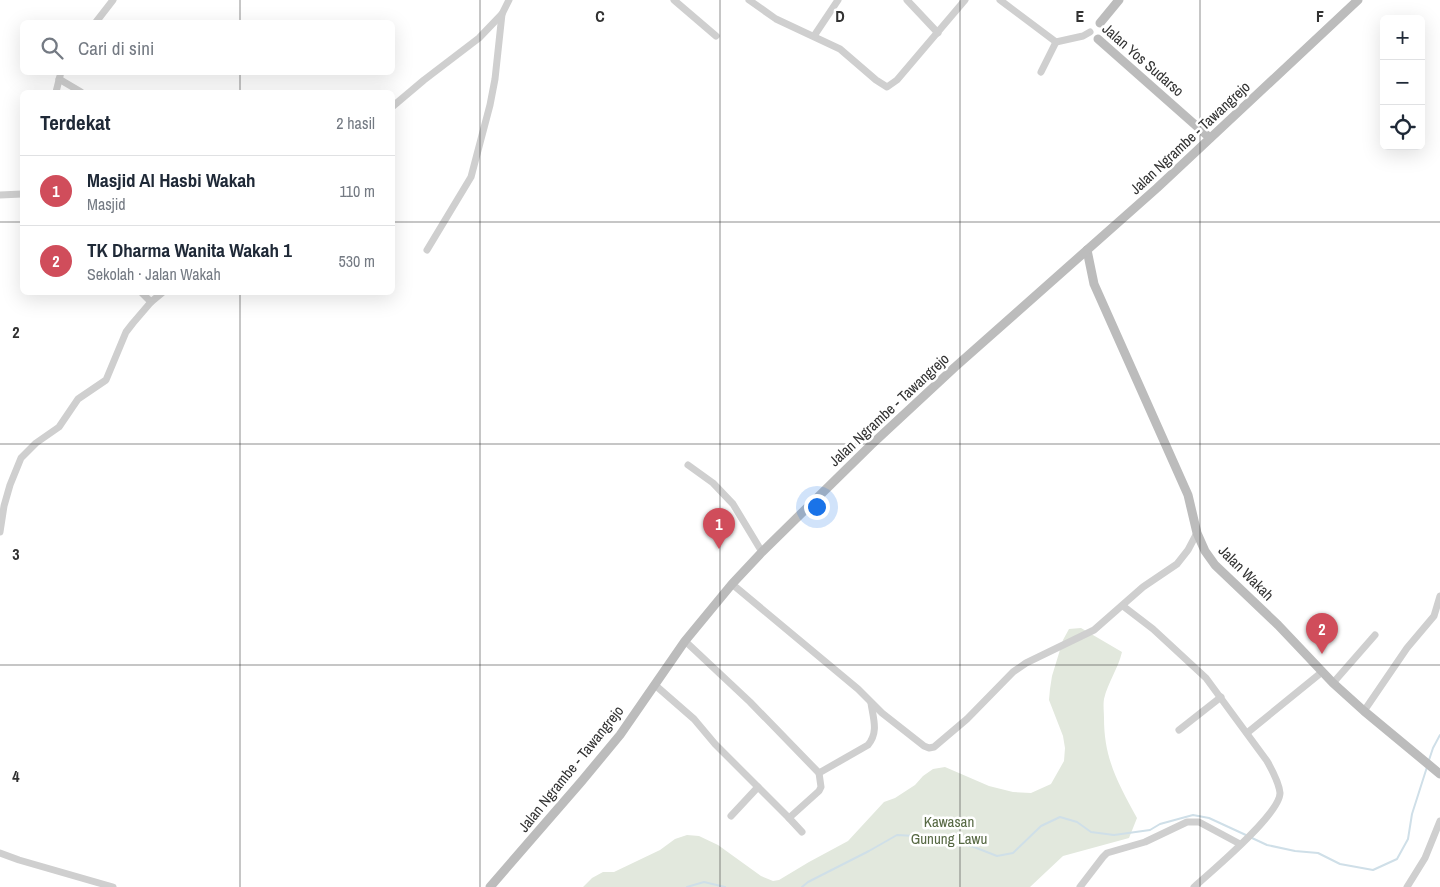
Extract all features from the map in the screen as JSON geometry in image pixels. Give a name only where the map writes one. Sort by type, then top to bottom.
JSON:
[{"type":"main road","name":"Jalan Yos Sudarso","points":[[1100,23],[1119,0]]},
{"type":"main road","name":"Jalan Ngrambe - Tawangrejo","points":[[490,887],[620,735],[685,641],[732,584],[762,552],[871,445],[983,341],[1157,188],[1358,0]]},
{"type":"main road","name":"Jalan Yos Sudarso","points":[[1098,39],[1210,138]]},
{"type":"main road","name":"Jalan Wakah","points":[[1087,250],[1094,284],[1188,495],[1197,533],[1205,551],[1215,565],[1278,625],[1333,683],[1439,773]]},
{"type":"street","points":[[97,20],[112,0]]},
{"type":"street","points":[[395,104],[479,38],[502,14],[509,0]]},
{"type":"street","points":[[674,0],[716,36]]},
{"type":"street","points":[[749,0],[776,19],[840,49],[876,80],[888,87],[897,80],[965,0]]},
{"type":"street","points":[[814,36],[838,0]]},
{"type":"street","points":[[907,0],[938,33]]},
{"type":"street","points":[[1000,0],[1056,42],[1083,36],[1090,32]]},
{"type":"street","points":[[427,250],[471,177],[495,79],[502,14]]},
{"type":"street","name":"Jalan Yos Sudarso","points":[[1098,39],[1090,32],[1100,23]]},
{"type":"street","points":[[1041,72],[1056,42]]},
{"type":"street","points":[[56,90],[60,76],[78,90]]},
{"type":"street","points":[[0,195],[20,194]]},
{"type":"street","points":[[144,295],[151,302]]},
{"type":"street","points":[[0,532],[4,506],[21,458],[36,443],[59,427],[78,399],[106,380],[126,332],[140,314],[159,295]]},
{"type":"street","points":[[688,465],[713,483],[733,504],[762,552]]},
{"type":"street","points":[[732,584],[871,702],[924,746],[929,748],[934,747],[967,719],[1013,672],[1026,663],[1094,630],[1144,587],[1177,564],[1188,550],[1197,533]]},
{"type":"street","points":[[1364,711],[1407,648],[1434,616],[1440,596]]},
{"type":"street","points":[[1122,606],[1154,629],[1206,678],[1222,697],[1267,761],[1274,773],[1280,792],[1275,808],[1254,832],[1194,887]]},
{"type":"street","points":[[1333,683],[1374,635]]},
{"type":"street","points":[[685,641],[750,702],[819,774],[819,791],[789,818]]},
{"type":"street","points":[[1247,733],[1322,672]]},
{"type":"street","points":[[655,685],[694,719],[802,832]]},
{"type":"street","points":[[1179,730],[1222,697]]},
{"type":"street","points":[[819,774],[872,741],[876,731],[871,702]]},
{"type":"street","points":[[731,816],[758,786]]},
{"type":"street","points":[[1407,887],[1425,858],[1440,821]]},
{"type":"street","points":[[1080,887],[1107,853],[1145,842],[1187,822],[1199,822],[1243,842]]},
{"type":"street","points":[[0,853],[27,863],[113,887]]},
{"type":"green space","name":"Kawasan Gunung Lawu","points":[[1081,628],[1122,652],[1104,699],[1104,708],[1106,746],[1109,758],[1118,782],[1137,818],[1129,838],[1063,856],[1030,887],[583,887],[592,878],[603,872],[614,872],[660,850],[675,839],[687,835],[699,836],[718,845],[761,876],[773,881],[779,880],[848,841],[884,802],[895,798],[915,785],[933,769],[945,767],[989,786],[1013,792],[1031,793],[1051,784],[1064,761],[1065,748],[1063,736],[1049,700],[1052,676],[1063,640],[1069,629]]},
{"type":"waterway","points":[[1429,760],[1440,735]]},
{"type":"waterway","points":[[1252,838],[1267,845],[1295,851],[1318,853],[1340,864],[1373,870],[1397,859],[1408,839],[1412,814],[1427,767]]},
{"type":"waterway","points":[[802,887],[808,882],[897,835],[934,837],[974,847],[997,856],[1013,853],[1041,826],[1060,817],[1077,822],[1091,832],[1114,835],[1150,830],[1160,824],[1193,815],[1209,818],[1248,836]]},
{"type":"waterway","points":[[687,887],[704,882],[725,887]]},
{"type":"place","name":"Masjid Al Hasbi Wakah","points":[[719,549]]},
{"type":"place","name":"TK Dharma Wanita Wakah 1","points":[[1322,654]]}]
